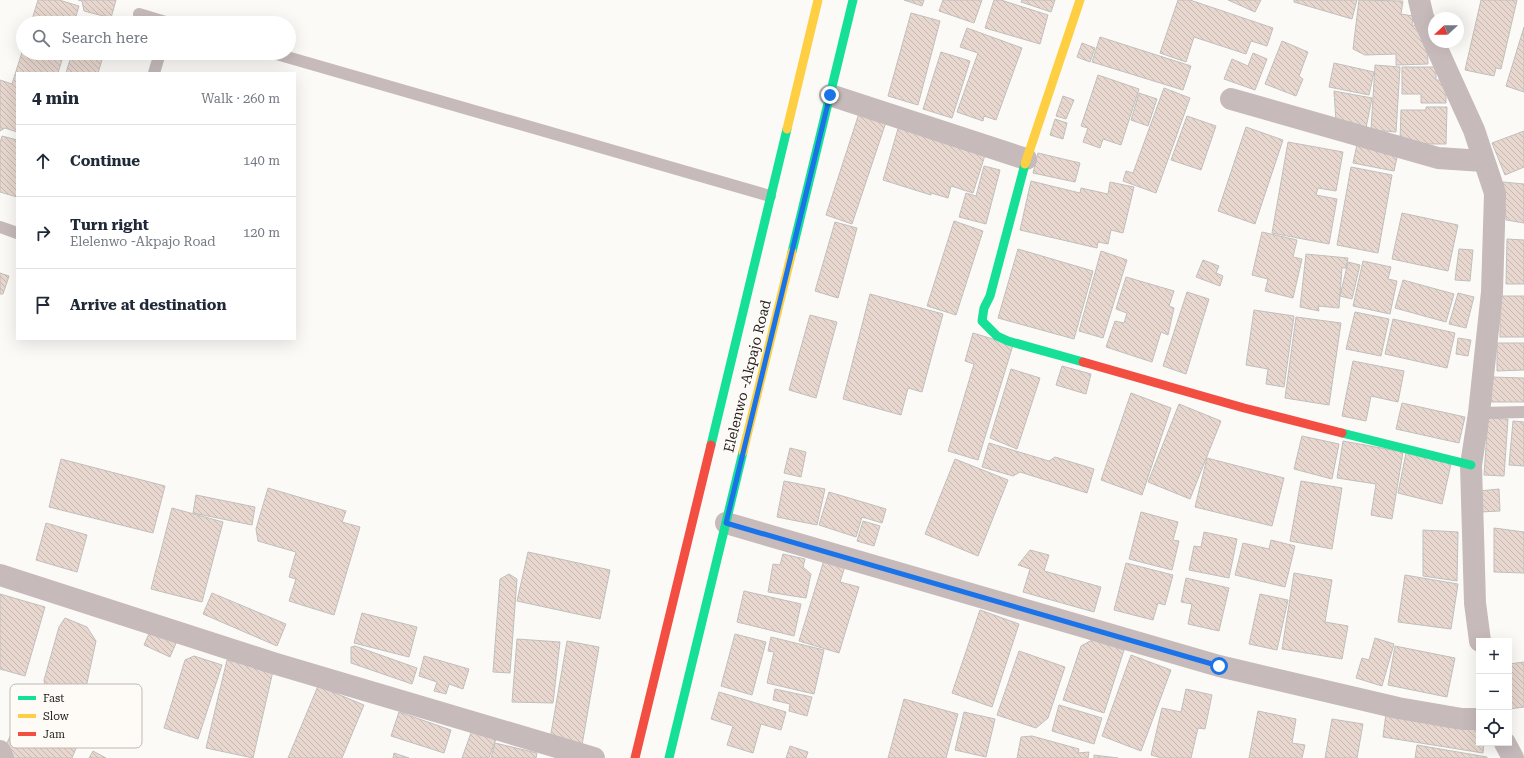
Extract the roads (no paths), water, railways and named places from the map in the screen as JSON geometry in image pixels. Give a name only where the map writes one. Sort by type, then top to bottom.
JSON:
[{"type":"main road","name":"Elelenwo -Akpajo Road","points":[[635,758],[818,0]]},
{"type":"main road","name":"Elelenwo -Akpajo Road","points":[[669,758],[853,0]]},
{"type":"main road","points":[[1080,0],[1026,159],[990,296],[984,308],[982,321],[997,336],[1008,341],[1244,408],[1470,465]]},
{"type":"street","points":[[1419,0],[1423,18],[1428,29]]},
{"type":"street","points":[[1437,48],[1474,130],[1495,194],[1492,292],[1479,413],[1470,465],[1475,603],[1480,638]]},
{"type":"street","points":[[830,95],[1026,159]]},
{"type":"street","points":[[1231,99],[1438,158],[1483,161]]},
{"type":"street","points":[[726,523],[1219,666],[1398,708],[1462,719],[1476,720]]},
{"type":"street","points":[[0,575],[273,663],[594,758]]},
{"type":"street","points":[[1507,746],[1513,758]]},
{"type":"street","points":[[0,752],[3,758]]},
{"type":"lane","points":[[139,14],[146,16]]},
{"type":"lane","points":[[154,72],[158,60]]},
{"type":"lane","points":[[296,60],[770,196]]},
{"type":"lane","points":[[0,227],[16,233]]},
{"type":"lane","points":[[1479,413],[1524,412]]}]
